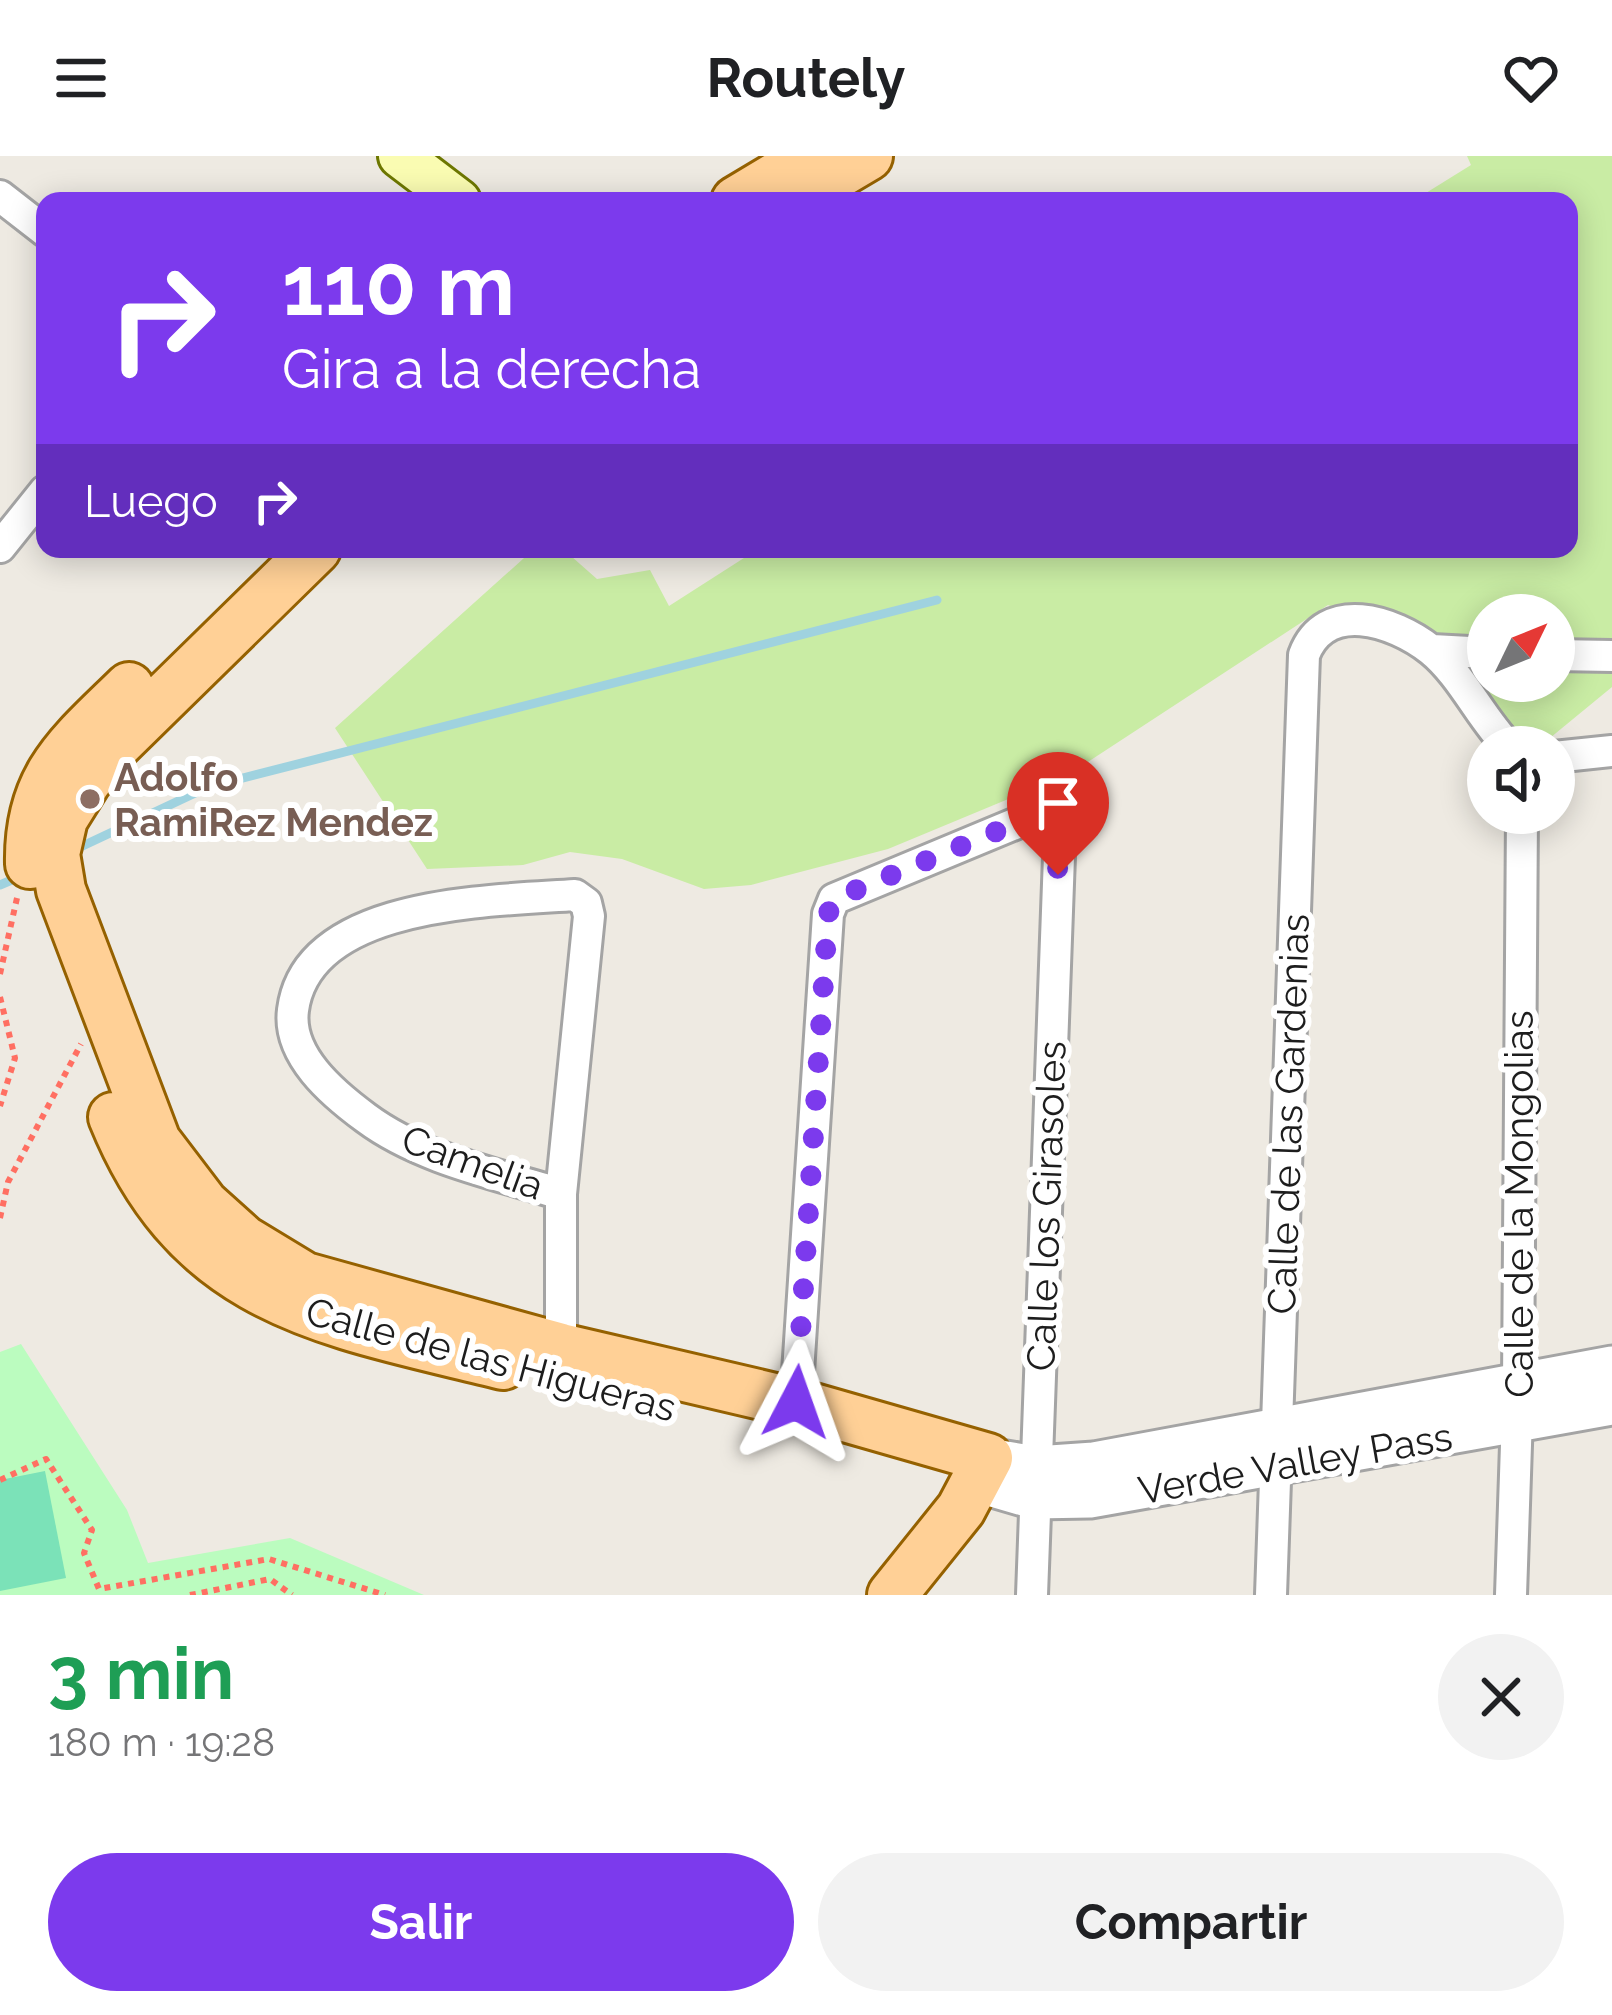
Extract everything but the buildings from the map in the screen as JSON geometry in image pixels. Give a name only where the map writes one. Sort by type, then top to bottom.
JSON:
[{"type":"main road","points":[[751,192],[811,156]]},
{"type":"main road","points":[[807,192],[868,156]]},
{"type":"main road","points":[[420,162],[450,192]]},
{"type":"main road","name":"Calle de las Higueras","points":[[260,558],[59,755],[39,791],[29,836],[30,879],[82,1041],[129,1157],[159,1206],[196,1248],[243,1283],[308,1315],[561,1364],[796,1402],[966,1465]]},
{"type":"main road","name":"Calle de las Higueras","points":[[307,558],[111,750],[63,819],[55,854],[61,890],[156,1141],[204,1204],[244,1240],[305,1277],[561,1364],[966,1465]]},
{"type":"main road","points":[[856,1595],[966,1465]]},
{"type":"main road","points":[[892,1595],[966,1465]]},
{"type":"street","points":[[0,196],[36,223]]},
{"type":"street","points":[[0,547],[36,502]]},
{"type":"street","name":"Calle de las Gardenias","points":[[1270,1595],[1304,655],[1312,634],[1332,621],[1363,618],[1432,650]]},
{"type":"street","points":[[1432,650],[1467,651]]},
{"type":"street","points":[[1432,650],[1493,726]]},
{"type":"street","points":[[1575,655],[1612,656]]},
{"type":"street","points":[[1575,755],[1612,751]]},
{"type":"street","name":"Calle los Girasoles","points":[[796,1402],[828,914],[834,899],[1041,813],[1055,819],[1059,853],[1032,1595]]},
{"type":"street","name":"Calle de la Mongolias","points":[[1511,1595],[1518,1405],[1522,834]]},
{"type":"street","name":"Camelia","points":[[575,896],[586,904],[590,916],[562,1194],[423,1150],[367,1119],[305,1063],[291,1023],[297,978],[326,950],[366,928],[453,903],[575,896]]},
{"type":"street","points":[[561,1364],[562,1194]]},
{"type":"street","name":"Verde Valley Pass","points":[[1518,1405],[1612,1366]]},
{"type":"street","name":"Verde Valley Pass","points":[[966,1465],[1035,1482],[1094,1462],[1275,1450],[1518,1405],[1612,1405]]},
{"type":"path","points":[[0,974],[18,893]]},
{"type":"path","points":[[0,997],[15,1058],[0,1106]]},
{"type":"path","points":[[0,1218],[8,1182],[82,1041]]},
{"type":"path","points":[[0,1480],[46,1459],[56,1468],[92,1530],[84,1553],[99,1588],[269,1558],[385,1595]]},
{"type":"path","points":[[190,1595],[270,1579],[292,1595]]},
{"type":"green space","points":[[1467,156],[1612,156],[1612,687],[1565,726],[1495,726],[1475,702],[1575,702],[1575,594],[1467,594],[1467,692],[1432,650],[1328,605],[1071,773],[888,849],[751,885],[704,889],[622,859],[570,852],[523,865],[427,869],[335,728],[524,558],[573,558],[597,579],[650,570],[669,606],[744,558],[1578,558],[1578,192],[1428,192],[1471,165]]},
{"type":"green space","points":[[21,1344],[127,1510],[148,1563],[290,1538],[424,1595],[0,1595],[0,1352]]},
{"type":"green space","points":[[45,1471],[66,1578],[0,1591],[0,1480]]},
{"type":"waterway","points":[[74,850],[208,787],[937,600]]},
{"type":"waterway","points":[[0,885],[21,876]]},
{"type":"place","name":"Adolfo RamiRez Mendez","points":[[90,799]]},
{"type":"route","points":[[796,1402],[828,914],[834,899],[1041,813],[1055,819],[1060,830],[1058,875]]}]
